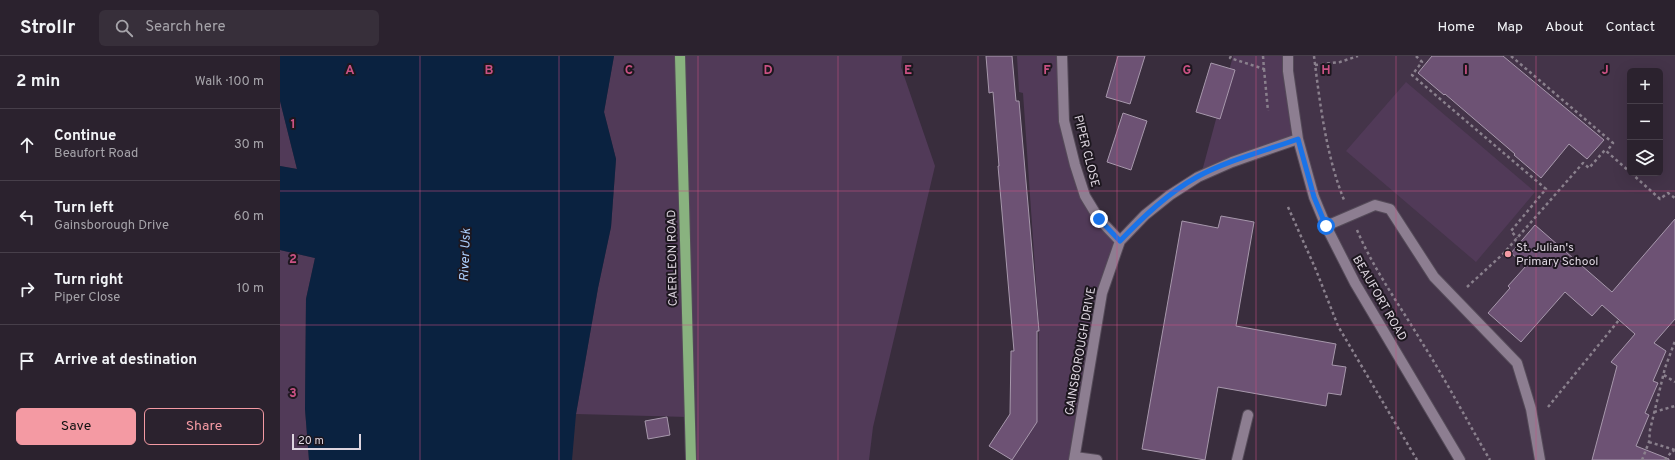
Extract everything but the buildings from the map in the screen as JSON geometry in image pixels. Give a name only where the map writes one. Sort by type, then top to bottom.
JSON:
[{"type":"main road","name":"CAERLEON ROAD","points":[[680,56],[691,460]]},
{"type":"street","name":"PIPER CLOSE","points":[[1062,56],[1064,121],[1075,165],[1085,196],[1099,219],[1120,241]]},
{"type":"street","name":"BEAUFORT ROAD","points":[[1288,56],[1288,71],[1298,139],[1314,197],[1326,226],[1355,283],[1460,460]]},
{"type":"street","name":"GAINSBOROUGH DRIVE","points":[[1075,458],[1102,292],[1120,241],[1145,215],[1170,195],[1198,177],[1232,162],[1298,139]]},
{"type":"street","points":[[1326,226],[1375,205],[1390,209],[1434,276],[1517,363],[1534,425],[1540,460]]},
{"type":"street","points":[[1237,460],[1248,416]]},
{"type":"street","points":[[1075,458],[1097,460]]},
{"type":"path","points":[[1231,56],[1230,58],[1264,69]]},
{"type":"path","points":[[1263,56],[1268,111]]},
{"type":"path","points":[[1314,56],[1320,109],[1338,184],[1350,216],[1365,249],[1394,299],[1422,341],[1490,460]]},
{"type":"path","points":[[1315,65],[1340,62],[1358,56]]},
{"type":"path","points":[[1416,56],[1422,62],[1412,75],[1546,189],[1511,231],[1517,238]]},
{"type":"path","points":[[1455,299],[1503,254],[1583,163],[1589,168],[1606,150],[1607,151],[1613,143],[1511,56]]},
{"type":"path","points":[[1607,151],[1627,168]]},
{"type":"path","points":[[1635,176],[1660,199],[1668,193],[1675,198]]},
{"type":"path","points":[[1288,207],[1316,270],[1338,326],[1417,460]]},
{"type":"path","points":[[1534,425],[1619,320]]},
{"type":"path","points":[[1642,460],[1649,442],[1654,412],[1675,341]]},
{"type":"path","points":[[1664,375],[1675,382]]},
{"type":"path","points":[[1654,412],[1675,406]]},
{"type":"path","points":[[1649,442],[1674,451],[1664,460]]},
{"type":"shaded area","points":[[614,56],[902,56],[901,67],[935,166],[873,427],[869,460],[691,460],[688,417],[576,414],[598,288],[611,227],[616,159],[604,112]]},
{"type":"shaded area","points":[[1017,56],[1062,56],[1064,121],[1085,196],[1120,241],[1102,293],[1074,460],[1010,460],[1037,418],[1039,327],[1023,93],[1019,92]]},
{"type":"shaded area","points":[[1233,56],[1288,56],[1298,139],[1201,175]]},
{"type":"shaded area","name":"St. Julian's Primary School","points":[[1288,56],[1675,56],[1675,460],[1460,460],[1326,226],[1298,139]]},
{"type":"shaded area","points":[[1406,82],[1535,192],[1476,262],[1346,151]]},
{"type":"shaded area","points":[[280,101],[297,169],[280,166]]},
{"type":"shaded area","points":[[280,250],[315,258],[306,299],[305,409],[309,460],[280,460]]},
{"type":"water","name":"River Usk","points":[[280,56],[614,56],[604,112],[616,159],[611,227],[598,288],[576,414],[572,460],[309,460],[305,409],[306,299],[315,258],[280,250],[280,166],[297,169],[280,101]]},
{"type":"place","name":"St. Julian's Primary School","points":[[1508,254]]},
{"type":"route","points":[[1099,219],[1120,241],[1145,215],[1170,195],[1198,177],[1232,162],[1298,139],[1314,197],[1326,226]]}]
